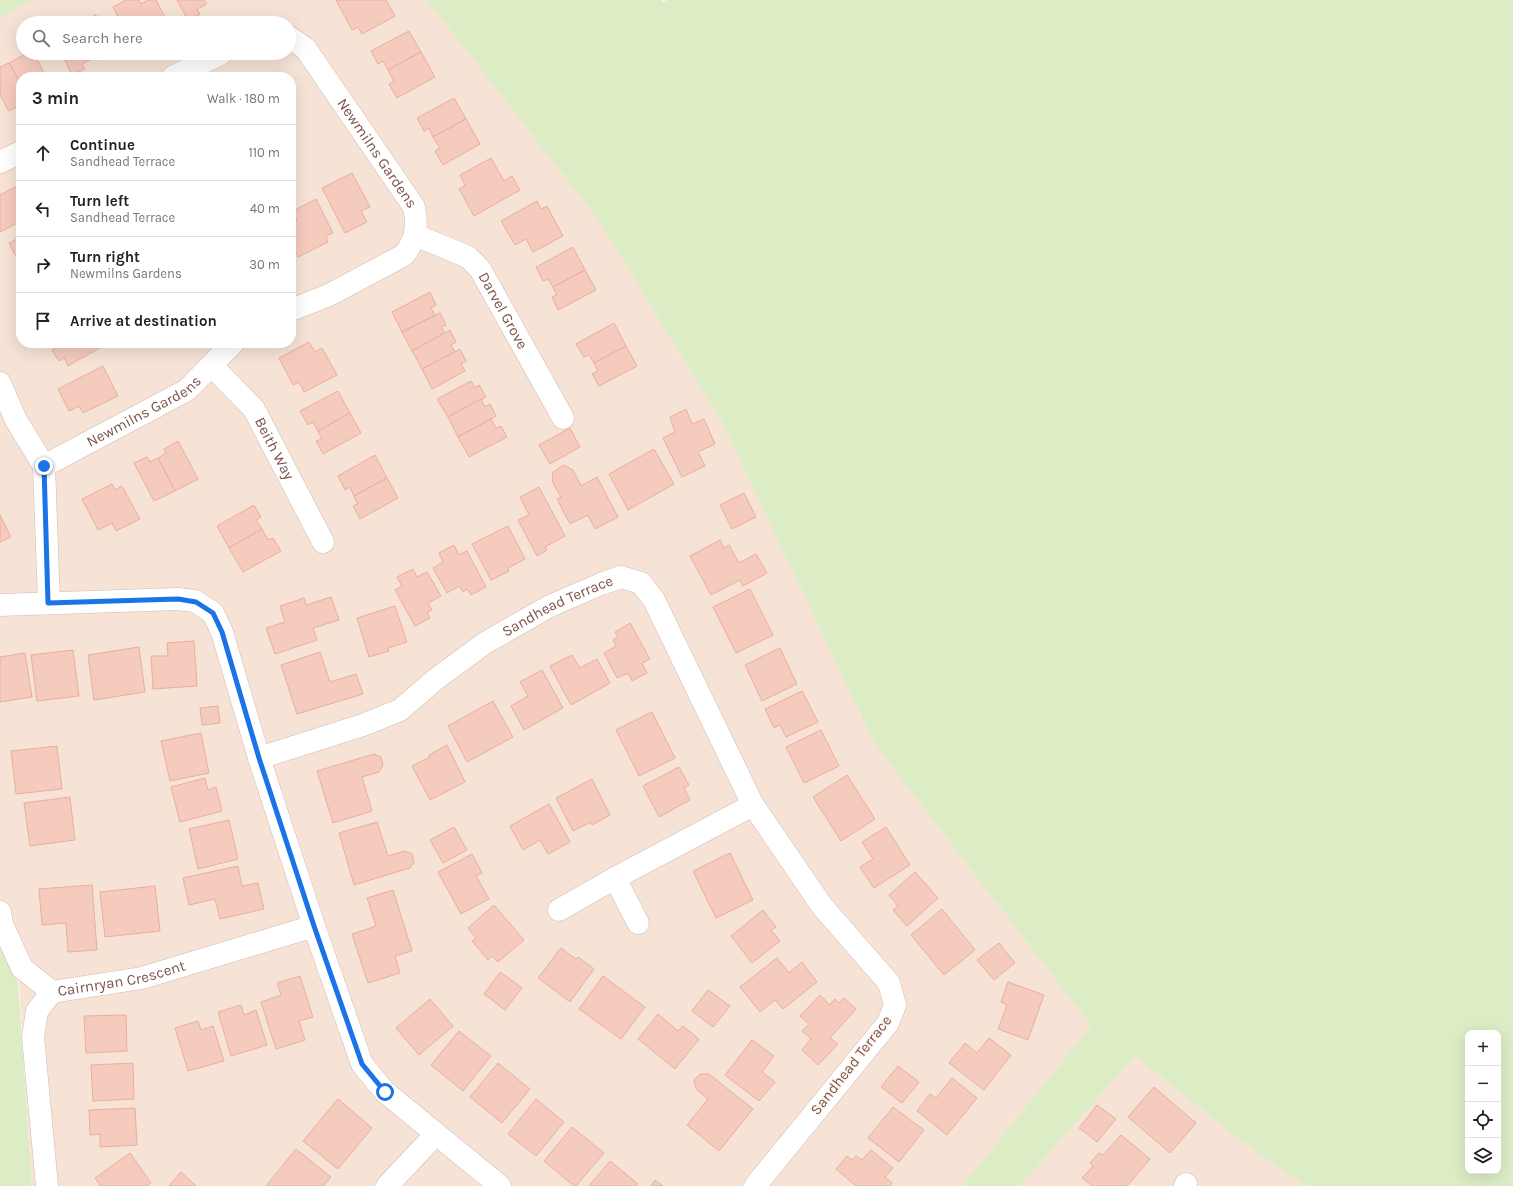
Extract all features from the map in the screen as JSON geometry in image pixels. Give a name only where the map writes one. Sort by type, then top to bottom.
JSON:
[{"type":"street","name":"Newmilns Gardens","points":[[296,42],[306,49],[414,207],[417,222],[411,247],[404,255],[329,295],[296,308]]},
{"type":"street","points":[[183,72],[208,60]]},
{"type":"street","points":[[0,162],[16,154]]},
{"type":"street","name":"Darvel Grove","points":[[414,235],[468,257],[480,269],[563,418]]},
{"type":"street","name":"Newmilns Gardens","points":[[44,466],[187,390],[228,348]]},
{"type":"street","name":"Beith Way","points":[[211,365],[254,409],[323,542]]},
{"type":"street","points":[[0,383],[16,420],[44,466],[48,603]]},
{"type":"street","name":"Sandhead Terrace","points":[[259,758],[363,725],[400,710],[436,679],[484,643],[550,606],[621,577],[641,582],[654,600],[753,805],[822,906],[889,983],[895,1005],[888,1023],[755,1186]]},
{"type":"street","points":[[0,605],[178,599],[196,602],[213,613],[222,632],[259,758],[314,926],[362,1064],[385,1092],[500,1186]]},
{"type":"street","points":[[559,910],[615,878],[753,805]]},
{"type":"street","points":[[615,878],[638,923]]},
{"type":"street","points":[[0,912],[2,924],[22,968],[52,992]]},
{"type":"street","name":"Cairnryan Crescent","points":[[47,1186],[33,1037],[37,1011],[52,992],[142,978],[314,926]]},
{"type":"street","points":[[387,1186],[436,1134]]},
{"type":"shaded area","points":[[32,0],[427,0],[596,217],[721,420],[874,743],[1091,1026],[962,1186],[32,1186],[19,980],[0,944],[0,18]]},
{"type":"shaded area","points":[[1135,1056],[1244,1143],[1306,1186],[1020,1186]]},
{"type":"green space","points":[[0,0],[32,0],[0,18]]},
{"type":"green space","points":[[427,0],[661,0],[663,2],[667,0],[1513,0],[1513,1186],[1306,1186],[1244,1143],[1135,1056],[1020,1186],[962,1186],[1091,1026],[874,743],[721,420],[596,217]]},
{"type":"green space","points":[[0,945],[18,982],[32,1186],[0,1186]]},
{"type":"building","points":[[126,0],[139,0],[141,4],[148,0],[156,0],[164,16],[118,16],[113,7]]},
{"type":"building","points":[[177,0],[204,0],[207,4],[197,9],[200,14],[196,16],[186,16]]},
{"type":"building","points":[[336,0],[386,0],[395,16],[362,34],[358,27],[352,30]]},
{"type":"building","points":[[409,31],[421,52],[388,70],[383,61],[378,64],[371,51]]},
{"type":"building","points":[[421,52],[435,77],[397,98],[389,84],[394,81],[388,70]]},
{"type":"building","points":[[16,59],[38,60],[44,72],[16,72],[16,76],[9,63]]},
{"type":"building","points":[[64,60],[90,60],[82,64],[85,69],[78,72],[70,72]]},
{"type":"building","points":[[9,63],[16,76],[16,108],[9,111],[0,95],[0,67]]},
{"type":"building","points":[[454,98],[466,119],[433,137],[429,128],[424,131],[417,118]]},
{"type":"building","points":[[466,119],[480,144],[443,165],[435,151],[440,148],[433,137]]},
{"type":"building","points":[[491,158],[504,181],[512,176],[520,190],[474,216],[459,189],[465,185],[460,175]]},
{"type":"building","points":[[352,173],[370,207],[361,211],[367,222],[345,233],[322,188]]},
{"type":"building","points":[[16,187],[16,224],[0,232],[0,195]]},
{"type":"building","points":[[316,199],[333,233],[326,236],[328,242],[298,257],[296,253],[296,209]]},
{"type":"building","points":[[537,201],[541,209],[547,206],[563,236],[533,252],[526,239],[515,245],[501,221]]},
{"type":"building","points":[[16,240],[16,255],[15,255],[9,243]]},
{"type":"building","points":[[573,247],[585,270],[553,287],[548,279],[543,281],[536,267]]},
{"type":"building","points":[[585,270],[596,290],[558,310],[552,297],[557,295],[553,287]]},
{"type":"building","points":[[430,292],[436,305],[431,308],[435,315],[402,332],[392,312]]},
{"type":"building","points":[[440,313],[446,325],[441,327],[445,333],[412,351],[402,332]]},
{"type":"building","points":[[614,323],[626,346],[594,363],[589,355],[584,357],[576,344]]},
{"type":"building","points":[[450,330],[456,342],[451,345],[455,352],[422,369],[412,351]]},
{"type":"building","points":[[309,342],[315,352],[322,348],[337,375],[304,392],[299,382],[293,385],[279,358]]},
{"type":"building","points":[[626,346],[637,366],[599,386],[592,374],[598,371],[594,363]]},
{"type":"building","points":[[55,348],[99,348],[68,366],[64,358],[59,361],[52,350]]},
{"type":"building","points":[[460,349],[466,361],[461,364],[465,371],[432,389],[422,369]]},
{"type":"building","points":[[103,366],[118,396],[83,413],[79,406],[69,411],[58,389]]},
{"type":"building","points":[[471,381],[475,388],[479,385],[486,397],[448,417],[437,399]]},
{"type":"building","points":[[338,391],[350,413],[318,431],[313,422],[308,425],[300,411]]},
{"type":"building","points":[[481,399],[485,407],[490,404],[496,416],[458,437],[448,417]]},
{"type":"building","points":[[686,409],[692,424],[704,419],[715,444],[698,452],[705,466],[682,477],[663,438],[675,432],[670,417]]},
{"type":"building","points":[[350,413],[361,433],[323,454],[316,441],[322,439],[318,431]]},
{"type":"building","points":[[491,419],[496,428],[501,426],[507,437],[469,457],[458,437]]},
{"type":"building","points":[[570,428],[580,447],[550,464],[539,445]]},
{"type":"building","points":[[178,441],[198,479],[175,491],[158,458],[166,453],[164,449]]},
{"type":"building","points":[[654,449],[674,484],[628,510],[609,474]]},
{"type":"building","points":[[375,455],[387,478],[354,496],[350,487],[345,490],[338,476]]},
{"type":"building","points":[[147,457],[150,462],[158,458],[175,491],[154,501],[134,463]]},
{"type":"building","points":[[564,465],[573,470],[581,486],[597,477],[618,517],[595,529],[588,515],[570,524],[557,499],[561,497],[552,481],[553,472]]},
{"type":"building","points":[[387,478],[398,498],[360,519],[353,506],[358,504],[354,496]]},
{"type":"building","points":[[112,484],[115,490],[122,486],[140,519],[116,531],[112,523],[98,530],[82,499]]},
{"type":"building","points":[[539,487],[565,536],[545,547],[547,550],[537,556],[518,520],[529,515],[520,497]]},
{"type":"building","points":[[744,493],[756,517],[732,529],[720,505]]},
{"type":"building","points":[[254,505],[261,517],[256,520],[262,529],[229,548],[217,526]]},
{"type":"building","points":[[0,515],[11,537],[0,542]]},
{"type":"building","points":[[508,526],[525,559],[508,568],[509,571],[491,580],[472,544]]},
{"type":"building","points":[[262,529],[268,540],[273,538],[281,551],[243,572],[229,548]]},
{"type":"building","points":[[720,540],[724,548],[729,545],[739,563],[756,554],[767,573],[743,586],[740,580],[711,595],[690,556]]},
{"type":"building","points":[[454,545],[459,555],[467,551],[486,587],[471,595],[467,589],[463,592],[459,586],[447,593],[433,568],[443,562],[439,553]]},
{"type":"building","points":[[413,569],[417,577],[427,572],[441,596],[428,603],[432,610],[427,612],[430,618],[415,626],[395,590],[402,586],[397,577]]},
{"type":"building","points":[[750,589],[773,635],[736,653],[713,607]]},
{"type":"building","points":[[331,597],[339,620],[313,628],[317,640],[275,654],[266,628],[285,622],[280,606],[304,598],[306,605]]},
{"type":"building","points":[[395,606],[407,642],[388,648],[389,651],[369,657],[357,618]]},
{"type":"building","points":[[630,623],[650,659],[642,663],[647,673],[632,681],[628,673],[617,678],[604,653],[616,646],[613,640],[618,637],[615,632]]},
{"type":"building","points":[[194,641],[197,686],[153,689],[151,656],[168,656],[167,643]]},
{"type":"building","points":[[139,647],[145,692],[94,700],[88,655]]},
{"type":"building","points":[[780,648],[797,684],[762,701],[745,665]]},
{"type":"building","points":[[73,650],[79,696],[37,701],[31,655]]},
{"type":"building","points":[[320,652],[330,682],[356,674],[363,694],[297,714],[281,665]]},
{"type":"building","points":[[25,653],[32,697],[0,702],[0,657]]},
{"type":"building","points":[[572,655],[580,668],[597,659],[610,683],[571,705],[550,666]]},
{"type":"building","points":[[542,670],[563,708],[524,730],[511,706],[528,696],[520,682]]},
{"type":"building","points":[[802,691],[818,722],[786,737],[780,725],[774,728],[765,709]]},
{"type":"building","points":[[493,701],[513,737],[467,762],[448,726]]},
{"type":"building","points":[[218,706],[220,723],[202,725],[200,708]]},
{"type":"building","points":[[652,712],[675,758],[639,776],[616,730]]},
{"type":"building","points":[[821,730],[839,766],[804,783],[786,747]]},
{"type":"building","points":[[201,733],[209,773],[170,781],[161,741]]},
{"type":"building","points":[[447,745],[465,782],[430,800],[412,766],[430,757],[429,755]]},
{"type":"building","points":[[57,746],[62,789],[16,794],[11,751]]},
{"type":"building","points":[[374,754],[381,757],[383,765],[379,772],[362,777],[372,811],[333,823],[317,771]]},
{"type":"building","points":[[679,767],[689,785],[684,788],[690,800],[659,817],[643,786]]},
{"type":"building","points":[[847,775],[875,819],[841,841],[813,797]]},
{"type":"building","points":[[205,778],[208,790],[216,787],[222,811],[180,822],[171,787]]},
{"type":"building","points":[[592,779],[610,815],[592,825],[591,822],[573,831],[556,798]]},
{"type":"building","points":[[70,797],[75,840],[30,846],[24,803]]},
{"type":"building","points":[[549,804],[570,842],[548,854],[540,840],[523,850],[510,826]]},
{"type":"building","points":[[229,820],[238,859],[198,869],[189,829]]},
{"type":"building","points":[[377,822],[388,856],[405,851],[412,854],[414,862],[410,868],[354,885],[339,833]]},
{"type":"building","points":[[454,827],[467,850],[443,863],[430,840]]},
{"type":"building","points":[[886,827],[910,865],[874,888],[860,867],[873,859],[862,842]]},
{"type":"building","points":[[730,853],[753,900],[716,918],[693,871]]},
{"type":"building","points":[[472,854],[482,873],[476,876],[489,899],[461,914],[438,872]]},
{"type":"building","points":[[238,866],[242,886],[258,883],[264,909],[220,919],[215,899],[189,905],[183,878]]},
{"type":"building","points":[[915,872],[938,898],[907,926],[893,910],[898,906],[889,895]]},
{"type":"building","points":[[92,885],[97,950],[68,952],[66,923],[42,925],[39,889]]},
{"type":"building","points":[[155,886],[160,931],[105,937],[100,892]]},
{"type":"building","points":[[393,890],[412,951],[395,956],[400,973],[368,983],[352,934],[376,926],[367,898]]},
{"type":"building","points":[[494,905],[524,940],[498,962],[492,956],[488,960],[472,941],[476,938],[468,928]]},
{"type":"building","points":[[942,909],[975,950],[944,975],[911,935]]},
{"type":"building","points":[[763,910],[776,927],[771,930],[780,941],[752,963],[731,936]]},
{"type":"building","points":[[999,943],[1015,963],[994,980],[977,960]]},
{"type":"building","points":[[561,948],[576,959],[578,957],[594,969],[570,1002],[538,978]]},
{"type":"building","points":[[777,958],[789,973],[802,962],[817,982],[783,1009],[775,1000],[760,1012],[740,987]]},
{"type":"building","points":[[500,972],[522,988],[505,1010],[484,994]]},
{"type":"building","points":[[300,976],[313,1017],[299,1021],[305,1040],[276,1049],[261,1002],[281,995],[277,983]]},
{"type":"building","points":[[603,976],[645,1007],[621,1039],[579,1009]]},
{"type":"building","points":[[1008,982],[1044,995],[1028,1040],[998,1029],[1007,1005],[1001,1002]]},
{"type":"building","points":[[708,990],[730,1006],[713,1027],[692,1011]]},
{"type":"building","points":[[820,995],[830,1005],[835,999],[839,1003],[844,998],[856,1009],[830,1038],[838,1044],[818,1065],[802,1050],[811,1039],[802,1031],[809,1024],[800,1016]]},
{"type":"building","points":[[430,999],[453,1026],[419,1055],[396,1028]]},
{"type":"building","points":[[241,1005],[244,1015],[256,1010],[267,1045],[231,1056],[218,1012]]},
{"type":"building","points":[[658,1014],[678,1031],[683,1026],[699,1039],[675,1069],[638,1039]]},
{"type":"building","points":[[126,1015],[127,1051],[86,1053],[84,1016]]},
{"type":"building","points":[[198,1021],[201,1030],[213,1026],[224,1061],[188,1071],[175,1028]]},
{"type":"building","points":[[459,1031],[491,1056],[463,1091],[431,1065]]},
{"type":"building","points":[[989,1038],[1011,1055],[984,1090],[949,1063],[965,1043],[977,1053]]},
{"type":"building","points":[[752,1040],[774,1056],[762,1072],[775,1082],[759,1101],[725,1075]]},
{"type":"building","points":[[133,1063],[134,1099],[93,1101],[91,1065]]},
{"type":"building","points":[[498,1063],[530,1089],[502,1123],[470,1097]]},
{"type":"building","points":[[898,1066],[919,1082],[902,1103],[881,1087]]},
{"type":"building","points":[[700,1074],[709,1074],[753,1109],[719,1151],[687,1125],[708,1099],[696,1089],[694,1080]]},
{"type":"building","points":[[952,1078],[977,1098],[947,1135],[917,1111],[930,1094],[936,1098]]},
{"type":"building","points":[[1154,1087],[1196,1123],[1170,1153],[1128,1117]]},
{"type":"building","points":[[338,1099],[372,1128],[338,1169],[303,1141]]},
{"type":"building","points":[[536,1099],[564,1122],[536,1156],[508,1134]]},
{"type":"building","points":[[1097,1105],[1116,1119],[1097,1142],[1079,1128]]},
{"type":"building","points":[[893,1107],[924,1130],[899,1162],[868,1138]]},
{"type":"building","points":[[135,1108],[137,1145],[100,1147],[100,1134],[90,1135],[89,1110]]},
{"type":"building","points":[[572,1127],[604,1153],[576,1186],[574,1186],[544,1161]]},
{"type":"building","points":[[1121,1135],[1150,1159],[1127,1186],[1092,1186],[1082,1178],[1093,1166],[1090,1163],[1099,1153],[1103,1155]]},
{"type":"building","points":[[296,1149],[331,1177],[323,1186],[266,1186]]},
{"type":"building","points":[[871,1150],[893,1168],[885,1177],[892,1183],[890,1186],[856,1186],[836,1169],[847,1156],[852,1160],[856,1156],[862,1160]]},
{"type":"building","points":[[130,1153],[151,1183],[146,1186],[101,1186],[95,1178]]},
{"type":"building","points":[[610,1161],[638,1184],[636,1186],[589,1186]]},
{"type":"building","points":[[181,1172],[196,1186],[169,1186]]},
{"type":"building","points":[[655,1180],[663,1186],[651,1186]]},
{"type":"route","points":[[44,466],[48,603],[178,599],[196,602],[213,613],[222,632],[259,758],[314,926],[362,1064],[385,1092]]}]
